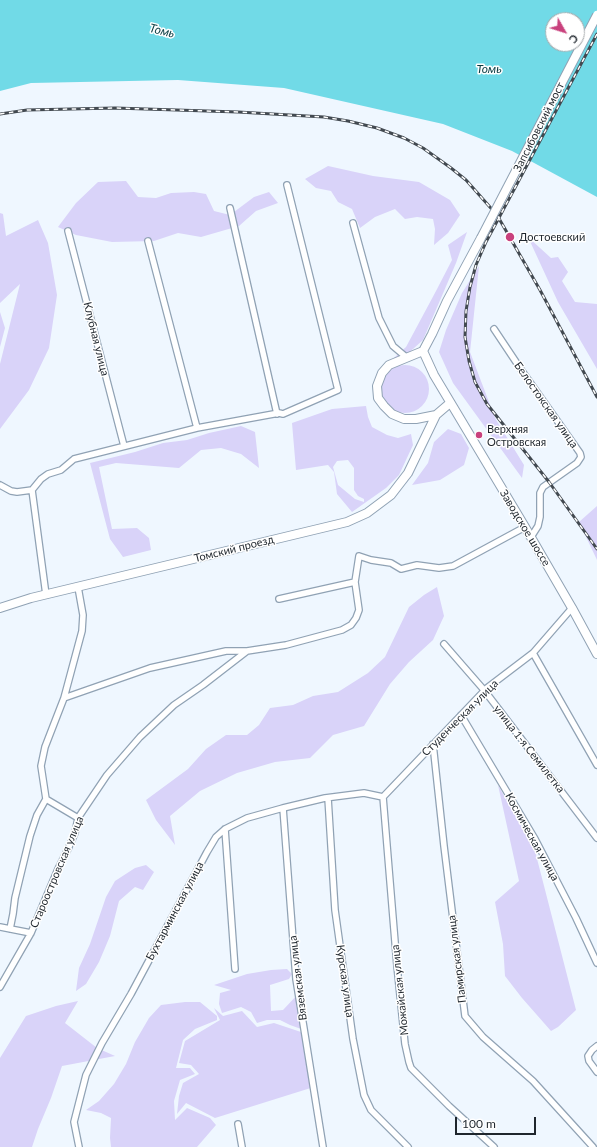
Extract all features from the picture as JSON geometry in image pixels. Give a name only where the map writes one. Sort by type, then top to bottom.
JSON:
[{"type":"main road","name":"Запсибовский мост","points":[[423,351],[447,301],[597,15]]},
{"type":"main road","points":[[423,351],[389,365],[382,373],[377,386],[378,398],[392,414],[404,419],[416,419],[436,415],[450,403]]},
{"type":"main road","name":"Заводское шоссе","points":[[423,351],[434,376],[531,537],[597,654]]},
{"type":"main road","name":"Томский проезд","points":[[0,608],[78,587],[347,522],[367,513],[390,495],[408,473],[436,415]]},
{"type":"street","points":[[0,485],[11,491],[17,492],[32,490],[41,479],[48,474],[61,470],[74,459],[197,428],[284,414],[338,390],[287,185]]},
{"type":"street","points":[[230,208],[278,414]]},
{"type":"street","points":[[352,224],[379,318],[393,346],[406,357]]},
{"type":"street","name":"Клубная улица","points":[[68,231],[124,446]]},
{"type":"street","points":[[148,241],[197,428]]},
{"type":"street","name":"Белостокская улица","points":[[494,329],[522,372],[580,453],[581,457],[577,463],[543,487],[540,493],[540,517],[538,526],[531,537]]},
{"type":"street","points":[[32,490],[46,595]]},
{"type":"street","name":"Староостровская улица","points":[[0,987],[31,933],[75,833],[78,818],[107,775],[140,737],[174,705],[247,651],[286,645],[342,630],[351,625],[359,610],[355,582],[359,556],[371,560],[391,563],[401,569],[417,565],[439,568],[453,566],[525,527]]},
{"type":"street","points":[[278,599],[355,582]]},
{"type":"street","points":[[10,929],[15,898],[30,836],[37,815],[46,799],[41,766],[45,747],[64,698],[82,631],[82,615],[78,587]]},
{"type":"street","name":"Студенческая улица","points":[[383,797],[484,690],[533,653],[572,608]]},
{"type":"street","name":"улица 1-я Семилетка","points":[[444,644],[484,690],[556,782],[597,838]]},
{"type":"street","points":[[64,698],[150,668],[226,651],[247,651]]},
{"type":"street","points":[[533,653],[597,765]]},
{"type":"street","name":"Космическая улица","points":[[461,715],[535,839],[576,918],[597,963]]},
{"type":"street","name":"Памирская улица","points":[[433,744],[465,1016],[483,1037],[532,1081],[592,1147]]},
{"type":"street","name":"Бухтарминская улица","points":[[79,1147],[74,1122],[86,1075],[102,1043],[216,837],[225,829],[247,818],[283,808],[328,798],[364,793],[383,797]]},
{"type":"street","name":"Можайская улица","points":[[383,797],[397,966],[405,1044],[409,1062],[411,1068],[449,1106],[494,1147]]},
{"type":"street","name":"Курская улица","points":[[328,798],[335,910],[353,1039],[364,1095],[371,1110],[408,1147]]},
{"type":"street","points":[[46,799],[78,818]]},
{"type":"street","name":"Вяземская улица","points":[[283,808],[296,979],[323,1147]]},
{"type":"street","points":[[225,829],[235,969]]},
{"type":"street","points":[[0,927],[31,933]]},
{"type":"street","points":[[597,1046],[588,1056],[589,1061],[597,1072]]},
{"type":"street","points":[[238,1124],[242,1147]]},
{"type":"shaded area","points":[[328,166],[373,176],[419,182],[450,200],[460,215],[448,233],[434,245],[435,229],[433,219],[417,217],[405,219],[395,209],[375,217],[360,228],[352,209],[338,202],[331,191],[316,188],[305,179]]},
{"type":"shaded area","points":[[126,181],[138,197],[156,198],[171,193],[194,192],[206,194],[214,211],[230,215],[254,197],[269,192],[278,203],[256,211],[239,226],[201,237],[178,233],[154,241],[112,242],[76,235],[58,227],[76,203],[98,182]]},
{"type":"shaded area","points":[[0,213],[3,214],[6,236],[38,220],[48,243],[57,295],[49,348],[29,390],[0,429],[0,364],[20,284],[0,303]]},
{"type":"shaded area","points":[[467,232],[456,263],[423,340],[403,358],[385,366],[406,347],[436,291],[452,260],[448,245]]},
{"type":"shaded area","points":[[528,237],[551,258],[558,257],[568,272],[562,281],[575,302],[597,304],[597,369],[558,302]]},
{"type":"shaded area","points":[[479,266],[470,352],[495,418],[524,465],[522,478],[453,383],[439,352],[446,330],[462,293]]},
{"type":"shaded area","points":[[0,312],[5,328],[0,347]]},
{"type":"shaded area","points":[[400,365],[410,365],[422,372],[429,384],[429,394],[422,406],[410,413],[400,413],[392,409],[385,402],[381,394],[381,384],[385,376],[392,369]]},
{"type":"shaded area","points":[[366,406],[372,427],[387,435],[398,438],[411,434],[413,445],[399,475],[386,488],[352,512],[337,494],[334,472],[328,465],[296,470],[292,423],[332,409]],"holes":[[[348,460],[354,468],[354,490],[358,496],[364,499],[364,502],[355,499],[338,485],[333,467],[337,461]]]},
{"type":"shaded area","points":[[241,426],[255,432],[259,468],[241,454],[221,448],[201,450],[179,468],[116,463],[99,467],[112,529],[137,528],[149,538],[151,550],[123,557],[110,539],[90,463],[135,452],[163,443],[187,440],[209,433]]},
{"type":"shaded area","points":[[448,429],[461,434],[469,448],[464,465],[440,480],[412,485],[428,463],[434,442]]},
{"type":"shaded area","points":[[597,506],[597,560],[579,522]]},
{"type":"shaded area","points":[[437,587],[444,616],[433,640],[409,662],[390,684],[364,726],[333,735],[310,758],[275,762],[237,773],[200,791],[170,816],[175,845],[156,820],[146,800],[188,769],[206,749],[226,735],[247,735],[259,725],[270,708],[293,705],[313,696],[338,692],[368,673],[385,657],[409,607]]},
{"type":"shaded area","points":[[498,785],[535,851],[576,1010],[558,1027],[551,1031],[505,976],[503,944],[495,902],[519,881]]},
{"type":"shaded area","points":[[146,865],[154,872],[143,890],[135,887],[119,901],[110,936],[99,962],[86,984],[76,991],[79,968],[90,944],[106,897],[115,881],[135,868]]},
{"type":"shaded area","points":[[287,969],[292,974],[289,979],[270,985],[271,1011],[283,1010],[299,993],[304,1030],[280,1020],[267,1020],[257,1023],[251,1012],[241,1007],[222,1013],[219,1004],[220,993],[231,990],[214,985],[247,974]]},
{"type":"shaded area","points":[[78,1001],[65,1023],[97,1048],[115,1056],[62,1066],[32,1147],[0,1147],[0,1058],[26,1016],[56,1006]]},
{"type":"shaded area","points":[[200,1002],[217,1016],[217,1020],[195,1029],[183,1040],[176,1068],[190,1068],[195,1074],[180,1080],[174,1101],[175,1120],[187,1108],[210,1118],[216,1125],[197,1147],[111,1147],[111,1118],[101,1113],[86,1110],[99,1101],[114,1084],[126,1064],[135,1042],[149,1018],[161,1005]]},
{"type":"shaded area","points":[[214,1008],[223,1016],[242,1011],[257,1027],[274,1023],[304,1033],[317,1086],[215,1118],[186,1103],[177,1114],[179,1096],[183,1083],[199,1074],[191,1065],[179,1063],[185,1041],[220,1020]]},
{"type":"water","name":"Томь","points":[[0,0],[597,0],[597,197],[512,151],[443,124],[284,88],[178,80],[31,83],[0,91]]},
{"type":"railway","points":[[597,34],[486,242],[476,265],[470,287],[466,311],[465,337],[469,361],[475,382],[487,404],[549,482],[597,549]]},
{"type":"railway","points":[[0,114],[27,110],[115,108],[238,112],[324,117],[377,128],[404,138],[423,148],[466,180],[497,215],[540,290],[597,397]]},
{"type":"place","name":"Достоевский","points":[[510,237]]},
{"type":"place","name":"Верхняя Островская","points":[[479,435]]}]
